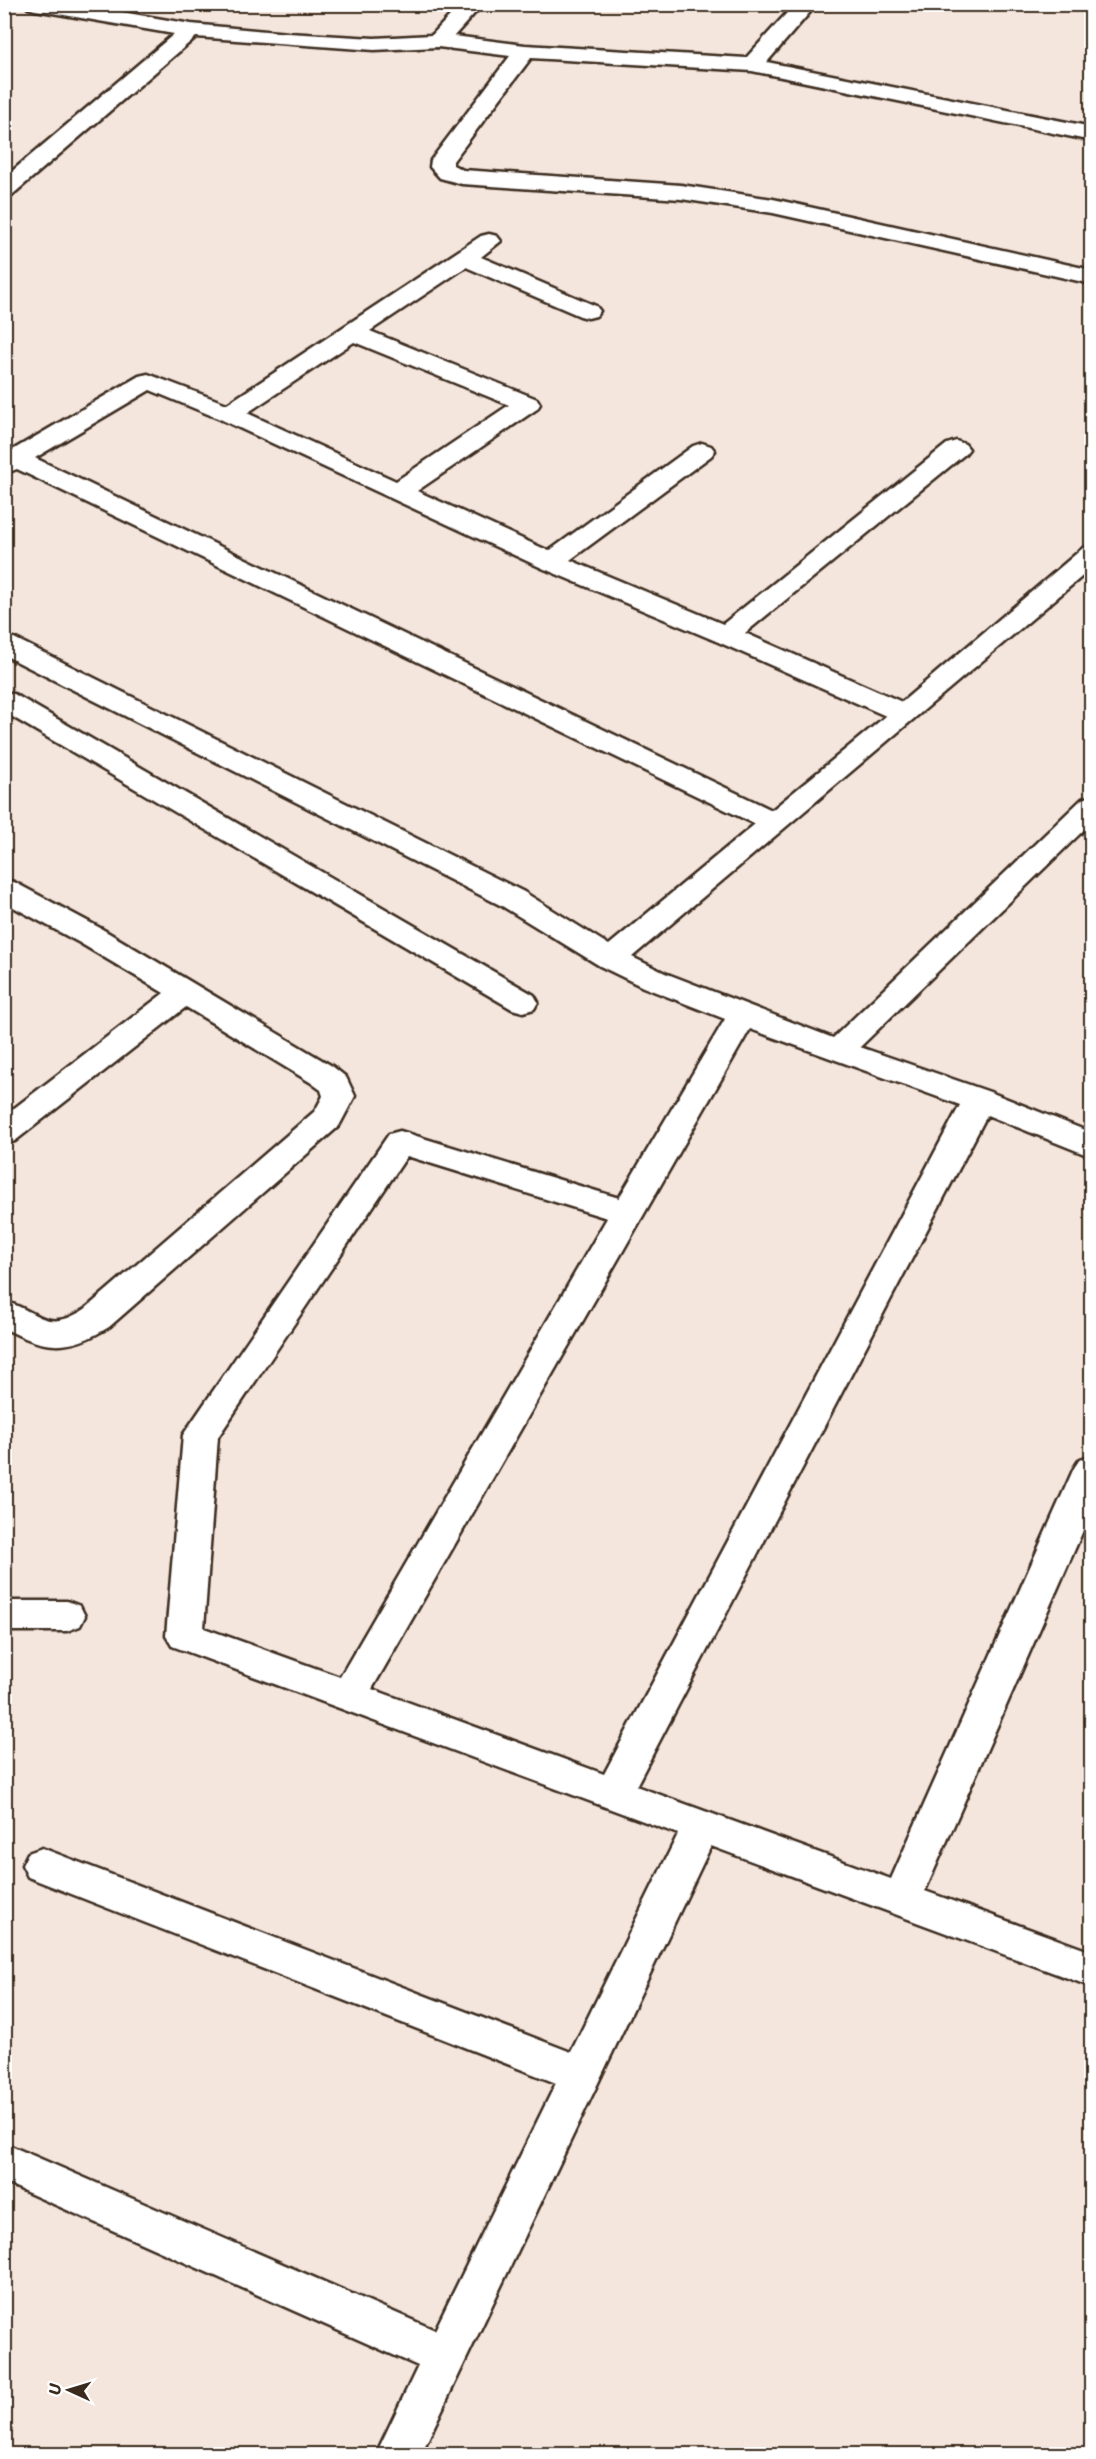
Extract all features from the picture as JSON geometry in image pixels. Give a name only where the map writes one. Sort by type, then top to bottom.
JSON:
[{"type":"street","points":[[35,4],[191,30],[363,43],[438,41],[525,51],[752,65],[1092,134]]},
{"type":"street","points":[[438,41],[473,4]]},
{"type":"street","points":[[752,65],[807,4]]},
{"type":"street","points":[[4,190],[191,30]]},
{"type":"street","points":[[525,51],[442,160],[441,167],[448,174],[462,177],[681,192],[773,206],[1092,277]]},
{"type":"street","points":[[229,414],[489,241]]},
{"type":"street","points":[[465,258],[588,311]]},
{"type":"street","points":[[352,332],[528,404],[399,490]]},
{"type":"street","points":[[10,463],[148,381],[229,414],[399,490],[552,562],[905,714]]},
{"type":"street","points":[[726,635],[956,449]]},
{"type":"street","points":[[552,562],[702,451]]},
{"type":"street","points":[[10,463],[775,823]]},
{"type":"street","points":[[611,959],[905,714],[1092,554]]},
{"type":"street","points":[[4,644],[513,899],[611,959],[654,980],[838,1051],[1085,1134]]},
{"type":"street","points":[[4,700],[523,1002]]},
{"type":"street","points":[[838,1051],[1092,805]]},
{"type":"street","points":[[4,890],[91,936],[321,1074],[335,1085],[339,1096],[328,1118],[80,1331],[62,1335],[45,1333],[4,1313]]},
{"type":"street","points":[[4,1133],[184,993]]},
{"type":"street","points":[[349,1695],[743,1015]]},
{"type":"street","points":[[613,1793],[979,1100]]},
{"type":"street","points":[[627,1212],[400,1142],[201,1435],[185,1636],[1092,1970]]},
{"type":"street","points":[[902,1899],[1092,1468]]},
{"type":"street","points":[[4,1616],[67,1616]]},
{"type":"street","points":[[398,2454],[701,1826]]},
{"type":"street","points":[[42,1865],[581,2074]]},
{"type":"street","points":[[4,2162],[445,2356]]}]
